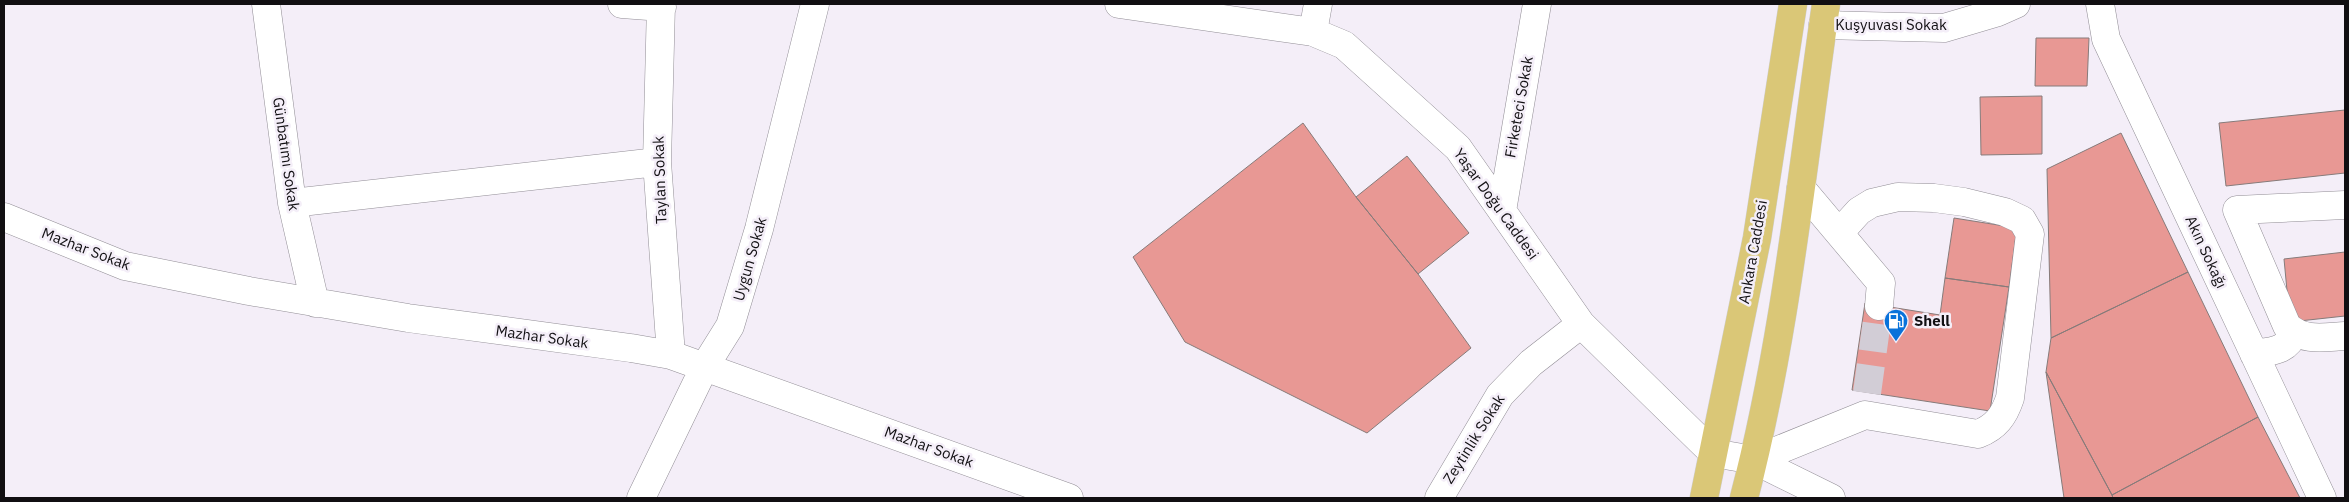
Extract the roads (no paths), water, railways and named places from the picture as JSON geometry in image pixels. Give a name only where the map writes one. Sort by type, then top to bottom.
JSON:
[{"type":"main road","name":"Ankara Caddesi","points":[[1704,498],[1757,238],[1793,4]]},
{"type":"main road","points":[[1744,498],[1769,391],[1824,14]]},
{"type":"street","name":"Günbatımı Sokak","points":[[266,4],[292,203],[316,303]]},
{"type":"street","points":[[622,4],[662,6]]},
{"type":"street","name":"Uygun Sokak","points":[[641,498],[705,366],[730,326],[750,266],[815,4]]},
{"type":"street","name":"Yaşar Doğu Caddesi","points":[[1119,4],[1314,32],[1344,45],[1458,148],[1581,324],[1714,453]]},
{"type":"street","points":[[1314,32],[1318,4]]},
{"type":"street","name":"Firketeci Sokak","points":[[1502,211],[1537,4]]},
{"type":"street","name":"Kuşyuvası Sokak","points":[[1824,14],[1944,28],[1998,12],[2016,4]]},
{"type":"street","name":"Akın Sokağı","points":[[2100,4],[2106,39],[2322,498]]},
{"type":"street","name":"Taylan Sokak","points":[[662,6],[657,162],[671,356]]},
{"type":"street","points":[[292,203],[657,162]]},
{"type":"street","points":[[1800,188],[1882,283],[1879,306]]},
{"type":"street","points":[[1754,460],[1866,404],[1978,434],[1989,430],[1998,422],[2006,410],[2010,398],[2030,234],[2022,220],[2005,212],[1964,202],[1904,197],[1886,199],[1872,204],[1848,221],[1839,233]]},
{"type":"street","points":[[2345,205],[2237,210],[2282,318],[2294,332],[2305,338],[2345,336]]},
{"type":"street","name":"Mazhar Sokak","points":[[4,217],[125,266],[316,303],[671,356],[705,366],[1069,498]]},
{"type":"street","name":"Zeytinlik Sokak","points":[[1439,498],[1500,395],[1531,363],[1581,324]]},
{"type":"street","points":[[2254,354],[2286,346],[2291,342],[2294,332]]},
{"type":"street","points":[[1714,453],[1754,460],[1831,498]]},
{"type":"tunnel","points":[[1867,393],[1879,306]]},
{"type":"place","name":"Shell","points":[[1896,342]]}]
